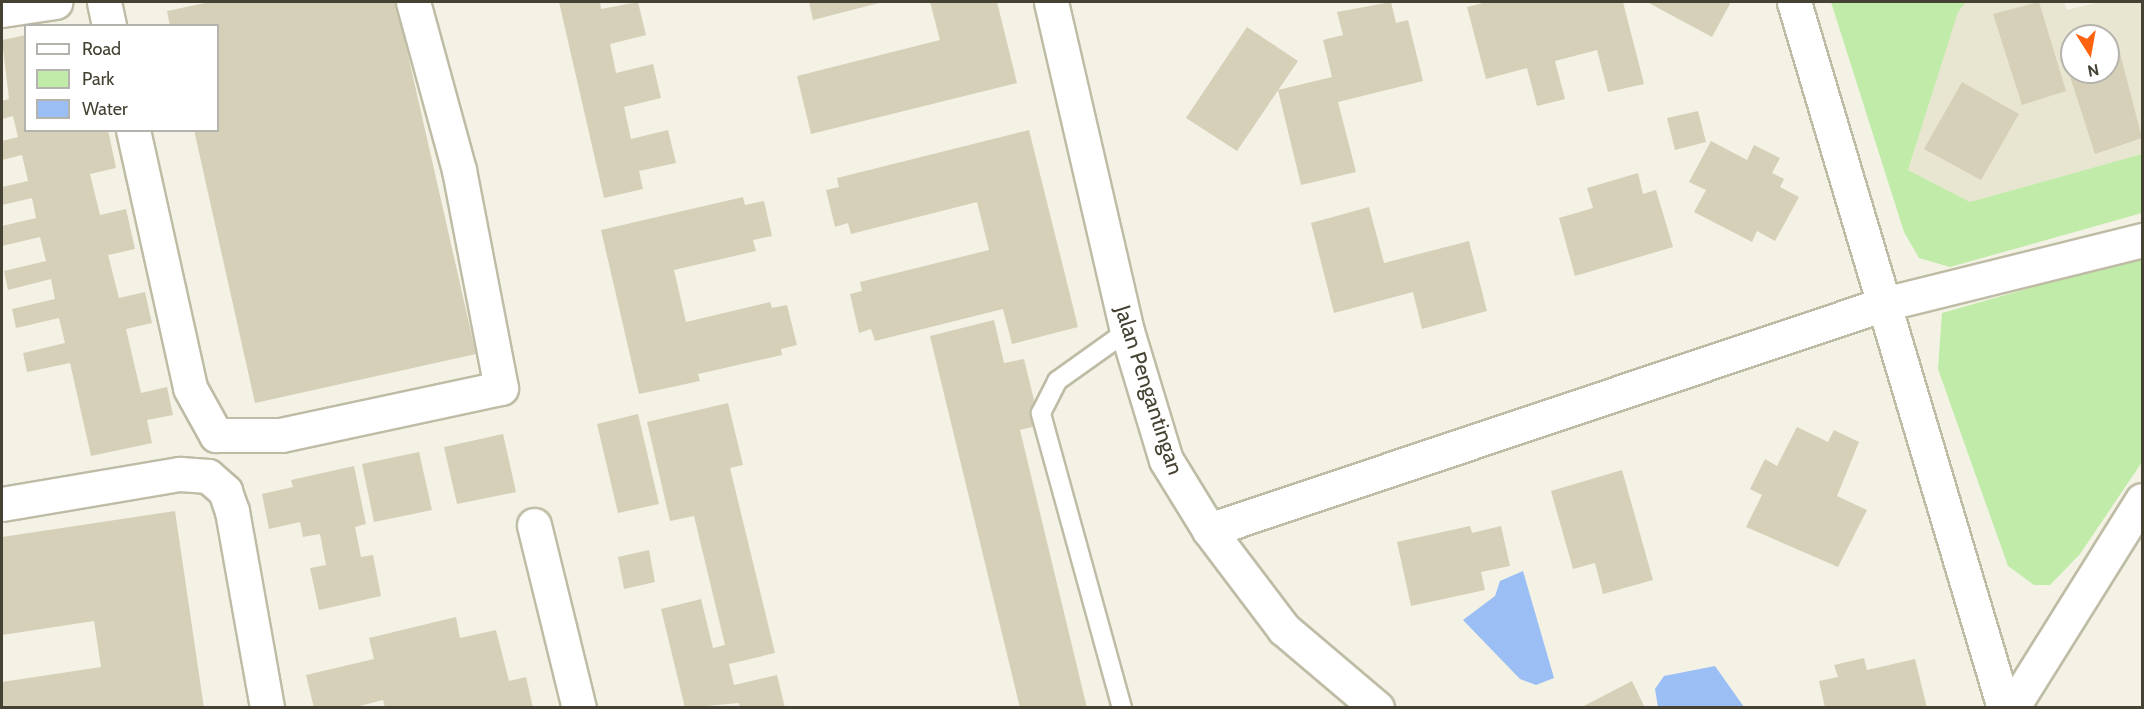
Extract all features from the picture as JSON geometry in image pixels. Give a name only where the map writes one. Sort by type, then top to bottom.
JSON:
[{"type":"street","points":[[2,10],[55,2]]},
{"type":"street","points":[[104,2],[109,24]]},
{"type":"street","points":[[133,132],[190,388],[216,435],[281,435],[501,388],[459,170],[413,2]]},
{"type":"street","points":[[1794,2],[2004,708]]},
{"type":"street","name":"Jalan Pengantingan","points":[[1055,3],[1127,331],[1166,460],[1209,530],[1284,629],[1377,708]]},
{"type":"street","points":[[1209,530],[1884,304],[2142,240]]},
{"type":"street","points":[[2,504],[180,474],[208,476],[225,491],[232,511],[267,708]]},
{"type":"street","points":[[2012,708],[2142,500]]},
{"type":"street","points":[[534,525],[579,708]]},
{"type":"lane","points":[[1122,708],[1041,413],[1057,381],[1127,331]]},
{"type":"shaded area","points":[[1966,2],[2064,2],[2067,10],[2100,2],[2142,2],[2142,154],[1970,202],[1908,170],[1958,11]]},
{"type":"green space","points":[[1831,2],[1966,2],[1958,12],[1908,170],[1970,202],[2142,154],[2142,213],[1950,267],[1919,258],[1904,232]]},
{"type":"green space","points":[[2142,256],[2142,462],[2080,554],[2050,585],[2034,585],[2008,566],[1938,369],[1942,313]]},
{"type":"water","points":[[1523,571],[1554,678],[1536,685],[1520,679],[1463,620],[1495,596],[1500,581]]},
{"type":"water","points":[[1715,666],[1744,707],[1658,707],[1655,689],[1664,676]]},
{"type":"building","points":[[210,2],[396,2],[476,354],[255,403],[194,132],[219,132],[219,24],[170,24],[167,11]]},
{"type":"building","points":[[559,2],[600,2],[601,9],[638,2],[646,35],[610,44],[616,73],[653,64],[661,98],[624,107],[631,139],[668,130],[676,163],[639,171],[643,189],[604,198]]},
{"type":"building","points":[[809,2],[883,2],[813,20]]},
{"type":"building","points":[[930,2],[997,2],[1017,83],[811,134],[797,76],[940,40]]},
{"type":"building","points":[[1391,2],[1396,23],[1408,20],[1423,81],[1338,102],[1356,172],[1301,185],[1278,90],[1332,77],[1323,40],[1343,35],[1337,12]]},
{"type":"building","points":[[1487,2],[1623,2],[1644,84],[1608,92],[1597,50],[1555,61],[1565,99],[1537,106],[1527,68],[1486,79],[1467,7]]},
{"type":"building","points":[[1647,2],[1731,2],[1712,37]]},
{"type":"building","points":[[2039,2],[2060,71],[2060,84],[2064,84],[2066,91],[2022,105],[1993,14]]},
{"type":"building","points":[[1247,27],[1298,61],[1237,151],[1186,118]]},
{"type":"building","points":[[24,35],[24,132],[108,132],[116,168],[90,174],[100,215],[126,209],[135,249],[108,255],[119,298],[145,292],[152,323],[126,329],[141,393],[167,387],[173,415],[147,420],[152,443],[91,456],[70,363],[27,372],[23,353],[65,343],[59,318],[16,328],[12,309],[55,299],[51,279],[8,290],[4,271],[46,261],[40,237],[2,246],[2,226],[36,218],[32,198],[2,205],[2,187],[28,181],[22,155],[2,160],[2,141],[18,137],[13,116],[2,119],[2,101],[9,99],[2,40]]},
{"type":"building","points":[[2120,53],[2142,138],[2095,154],[2072,84],[2120,84]]},
{"type":"building","points":[[1962,82],[2019,114],[1981,180],[1924,149]]},
{"type":"building","points":[[1698,111],[1706,142],[1675,150],[1667,118]]},
{"type":"building","points":[[1029,130],[1078,327],[1012,344],[1003,309],[875,341],[871,329],[859,333],[850,294],[862,291],[860,282],[989,250],[977,202],[851,234],[848,223],[835,227],[826,190],[839,187],[837,178]]},
{"type":"building","points":[[1711,141],[1747,160],[1754,145],[1780,158],[1772,173],[1784,179],[1780,187],[1799,197],[1775,241],[1757,231],[1752,242],[1694,212],[1706,190],[1689,182]]},
{"type":"building","points":[[1638,173],[1643,194],[1656,190],[1673,247],[1575,276],[1559,218],[1593,208],[1587,188]]},
{"type":"building","points":[[743,197],[745,205],[764,201],[772,236],[753,240],[756,251],[674,270],[686,322],[770,302],[772,308],[787,305],[797,345],[781,349],[782,355],[698,374],[700,381],[639,394],[601,230]]},
{"type":"building","points":[[1369,207],[1384,263],[1469,241],[1487,311],[1422,329],[1413,292],[1334,313],[1311,223]]},
{"type":"building","points":[[994,320],[1004,363],[1024,359],[1040,425],[1020,430],[1087,708],[1020,708],[930,336]]},
{"type":"building","points":[[728,403],[743,465],[730,468],[775,653],[729,664],[734,685],[777,675],[785,708],[740,708],[739,703],[685,708],[661,609],[701,599],[713,648],[725,645],[694,516],[670,521],[647,422]]},
{"type":"building","points":[[638,414],[659,504],[618,513],[597,424]]},
{"type":"building","points":[[1797,427],[1828,442],[1834,430],[1859,442],[1837,496],[1867,510],[1838,567],[1746,527],[1762,495],[1750,489],[1765,459],[1777,466]]},
{"type":"building","points":[[503,434],[516,492],[457,504],[444,447]]},
{"type":"building","points":[[419,452],[432,510],[374,522],[362,464]]},
{"type":"building","points":[[354,466],[366,524],[355,527],[361,557],[373,555],[381,596],[319,610],[310,568],[326,565],[320,534],[303,537],[300,522],[269,529],[262,494],[293,487],[291,480]]},
{"type":"building","points":[[1622,470],[1653,580],[1603,594],[1595,563],[1573,569],[1551,491]]},
{"type":"building","points":[[175,511],[204,708],[2,708],[2,682],[101,667],[94,621],[2,635],[2,537]]},
{"type":"building","points":[[1470,526],[1472,533],[1501,526],[1510,566],[1481,572],[1485,590],[1411,606],[1397,542]]},
{"type":"building","points":[[649,550],[655,582],[624,589],[618,557]]},
{"type":"building","points":[[456,617],[460,638],[496,630],[509,681],[526,677],[533,708],[385,708],[383,700],[352,708],[314,708],[306,675],[374,659],[369,638]]},
{"type":"building","points":[[1864,658],[1867,670],[1915,659],[1927,708],[1825,708],[1819,681],[1838,677],[1834,665]]},
{"type":"building","points":[[1632,681],[1645,708],[1580,708]]}]
